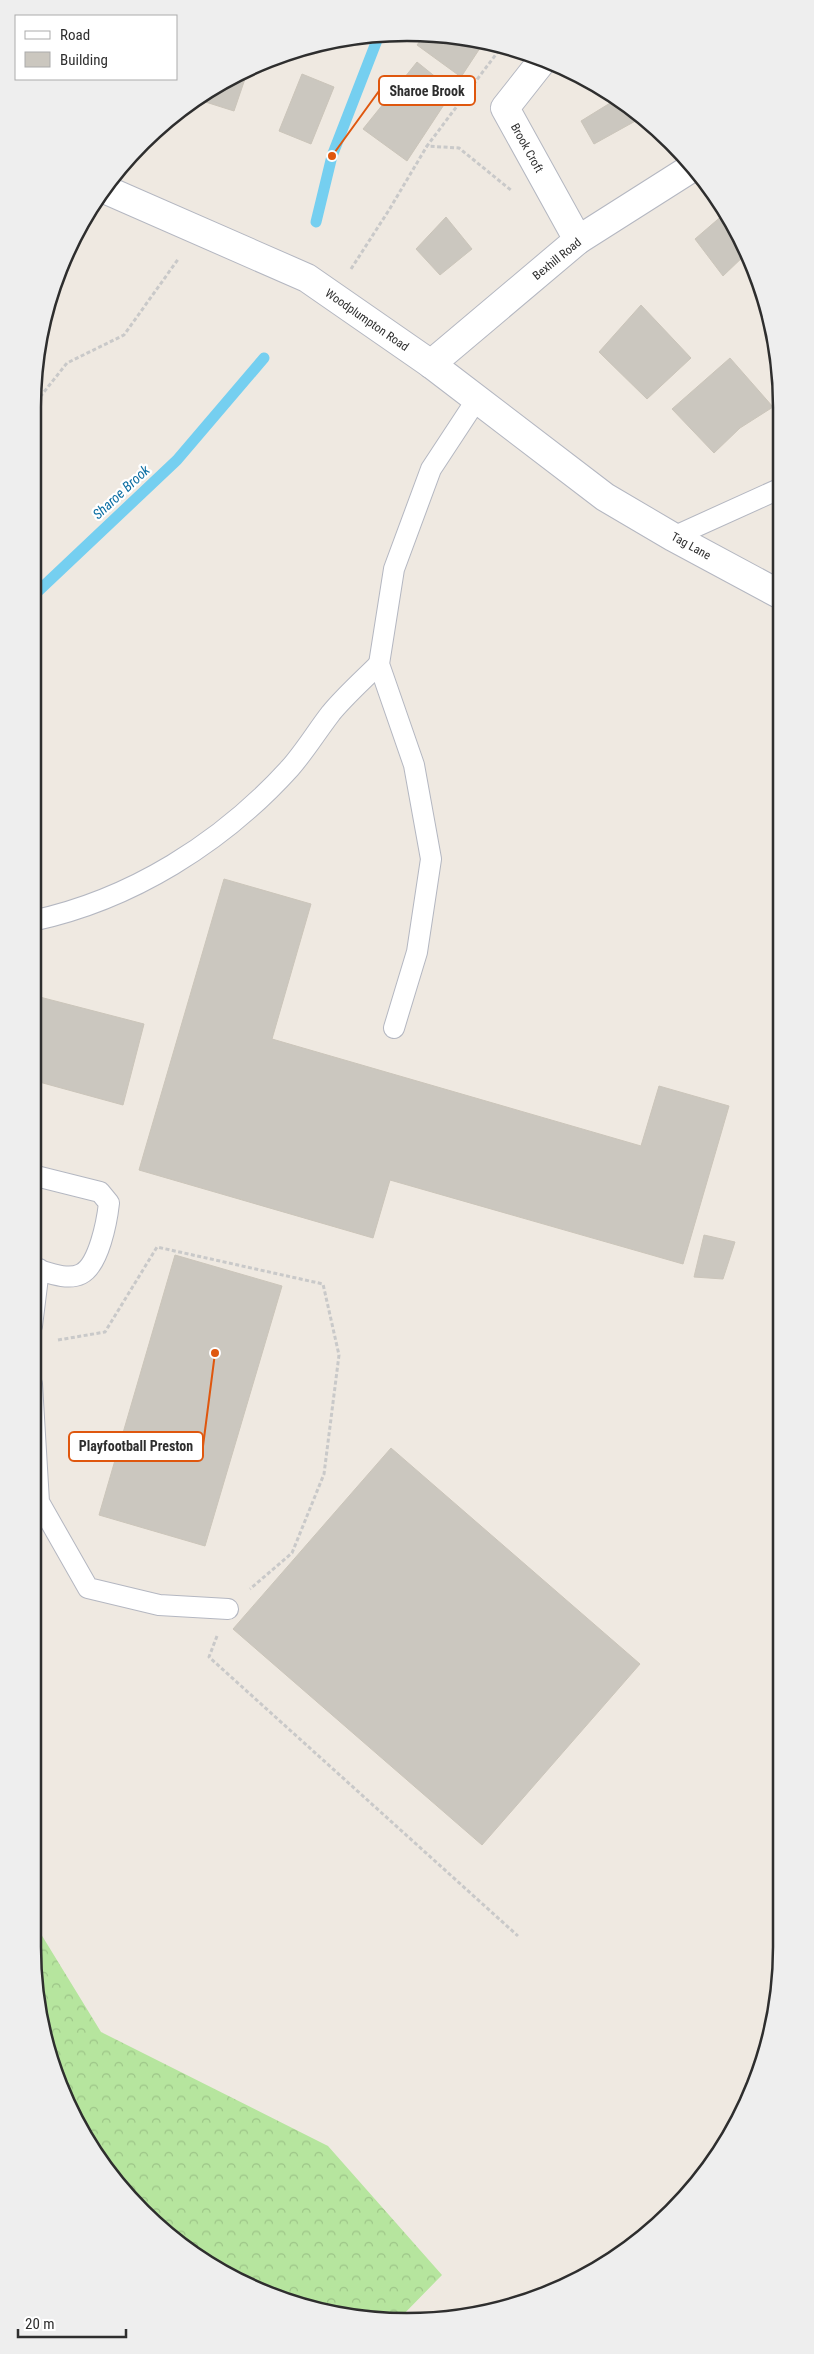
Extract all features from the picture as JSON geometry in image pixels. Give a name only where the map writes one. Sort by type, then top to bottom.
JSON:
[{"type":"main road","name":"Brook Croft","points":[[538,66],[505,108],[578,240]]},
{"type":"main road","name":"Bexhill Road","points":[[430,364],[578,240],[686,171]]},
{"type":"main road","name":"Woodplumpton Road","points":[[111,192],[307,278],[430,364],[605,497]]},
{"type":"main road","name":"Tag Lane","points":[[605,497],[773,591]]},
{"type":"lane","points":[[394,1028],[417,952],[431,859],[414,765],[379,664],[394,569],[431,469],[477,399]]},
{"type":"lane","points":[[673,536],[773,491]]},
{"type":"lane","points":[[41,919],[63,914],[110,897],[179,862],[240,816],[290,768],[332,712],[379,664]]},
{"type":"lane","points":[[41,1178],[100,1192],[109,1203],[107,1217],[94,1260],[82,1274],[62,1276],[41,1270]]},
{"type":"lane","points":[[41,1506],[88,1588],[159,1605],[228,1609]]},
{"type":"path","points":[[332,296],[390,210],[427,146]]},
{"type":"path","points":[[41,395],[67,363],[124,335],[198,231]]},
{"type":"path","points":[[51,1341],[105,1332],[157,1247],[323,1284],[339,1355],[324,1474],[292,1553],[228,1609],[209,1657],[518,1936]]},
{"type":"green space","points":[[41,1934],[101,2032],[328,2146],[442,2275],[405,2313],[359,2310],[336,2306],[289,2293],[245,2275],[204,2251],[166,2222],[148,2206],[117,2170],[90,2130],[69,2087],[48,2018],[44,1995]]},
{"type":"building","points":[[420,42],[431,42],[480,48],[461,77],[417,45]]},
{"type":"building","points":[[417,62],[453,91],[407,161],[363,129]]},
{"type":"building","points":[[302,74],[334,87],[311,144],[279,131]]},
{"type":"building","points":[[245,79],[234,111],[206,102]]},
{"type":"building","points":[[610,103],[635,121],[594,144],[581,121]]},
{"type":"building","points":[[446,217],[472,249],[440,275],[416,249]]},
{"type":"building","points":[[720,218],[741,259],[723,276],[695,239]]},
{"type":"building","points":[[641,305],[691,358],[647,399],[599,352]]},
{"type":"building","points":[[730,358],[773,407],[740,428],[714,453],[672,409]]},
{"type":"building","points":[[224,879],[311,904],[272,1039],[641,1146],[659,1086],[729,1106],[683,1264],[390,1180],[373,1238],[139,1170]]},
{"type":"building","points":[[41,997],[144,1024],[123,1105],[41,1082]]},
{"type":"building","points":[[704,1235],[735,1242],[723,1279],[694,1277]]},
{"type":"building","points":[[175,1255],[282,1286],[205,1546],[99,1515]]},
{"type":"building","points":[[391,1448],[640,1664],[482,1845],[233,1629]]},
{"type":"waterway","name":"Sharoe Brook","points":[[316,222],[332,156],[376,43]]},
{"type":"waterway","name":"Sharoe Brook","points":[[41,588],[177,460],[264,358]]},
{"type":"place","name":"Sharoe Brook","points":[[332,156]]},
{"type":"place","name":"Playfootball Preston","points":[[215,1353]]}]
